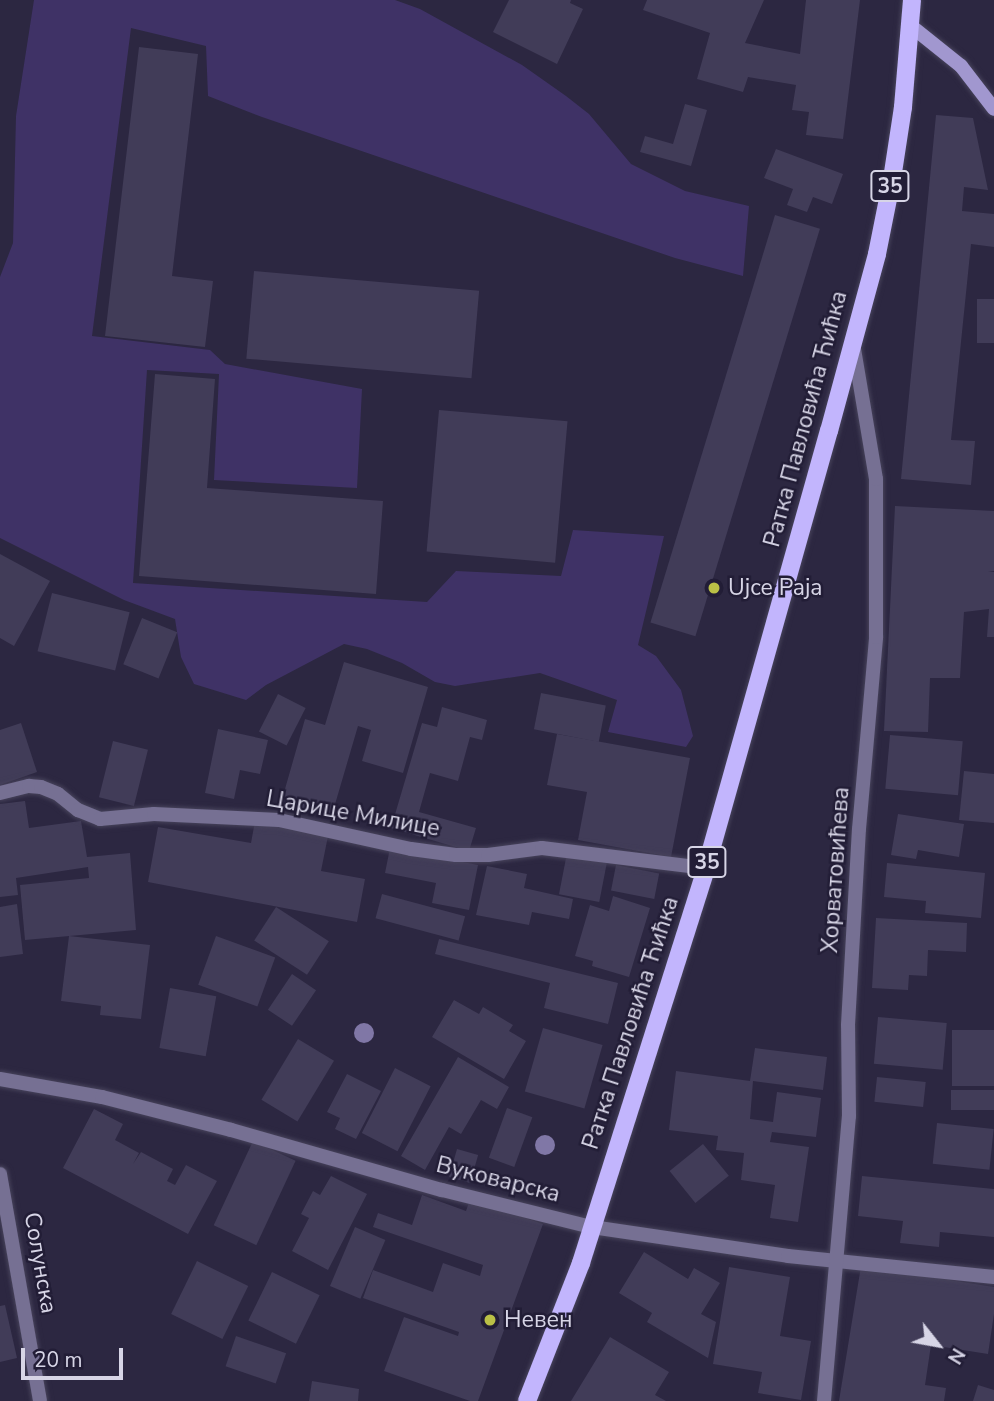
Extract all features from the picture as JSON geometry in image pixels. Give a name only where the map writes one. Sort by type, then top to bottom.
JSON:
[{"type":"main road","name":"Ратка Павловића Ћићка","points":[[527,1401],[592,1227],[706,868],[853,343],[877,254],[892,179],[912,0]]},
{"type":"main road","points":[[911,26],[961,66],[994,109]]},
{"type":"street","name":"Хорватовићева","points":[[824,1401],[849,1116],[848,1026],[859,829],[876,637],[876,479],[853,343]]},
{"type":"street","name":"Царице Милице","points":[[0,793],[29,786],[41,787],[58,794],[78,810],[100,819],[154,814],[279,820],[411,849],[456,855],[488,855],[542,848],[706,868]]},
{"type":"street","name":"Вуковарска","points":[[0,1079],[115,1100],[231,1129],[442,1190],[592,1227],[788,1256],[994,1277]]},
{"type":"street","name":"Солунска","points":[[0,1174],[40,1401]]},
{"type":"shaded area","points":[[34,0],[395,0],[420,9],[522,65],[589,114],[631,164],[685,191],[749,206],[743,276],[675,258],[262,117],[208,96],[206,46],[131,28],[92,336],[210,350],[225,364],[362,389],[357,488],[214,480],[219,374],[147,370],[133,583],[427,602],[456,571],[561,576],[573,530],[664,536],[638,645],[656,656],[681,690],[693,736],[686,747],[608,732],[617,700],[540,673],[455,686],[435,682],[402,663],[367,649],[344,644],[266,685],[246,700],[194,684],[181,657],[175,619],[124,600],[0,538],[0,277],[13,243],[16,116]]},
{"type":"building","points":[[509,0],[571,0],[570,3],[583,9],[557,64],[493,32]]},
{"type":"building","points":[[647,0],[764,0],[745,43],[800,54],[806,0],[860,0],[843,139],[806,135],[809,112],[792,110],[796,85],[748,77],[743,92],[697,79],[710,33],[643,10]]},
{"type":"building","points":[[139,47],[198,54],[172,276],[213,281],[205,347],[105,336]]},
{"type":"building","points":[[685,104],[707,110],[691,166],[640,152],[645,136],[673,144]]},
{"type":"building","points":[[936,115],[973,118],[988,190],[964,187],[962,211],[994,214],[994,247],[971,244],[951,440],[975,441],[971,485],[901,479]]},
{"type":"building","points":[[776,149],[843,174],[832,204],[813,197],[807,212],[787,205],[793,189],[764,178]]},
{"type":"building","points":[[775,215],[820,229],[695,636],[650,622]]},
{"type":"building","points":[[254,271],[479,291],[471,378],[246,359]]},
{"type":"building","points":[[977,299],[994,299],[994,343],[977,343]]},
{"type":"building","points":[[155,374],[215,379],[207,488],[383,501],[376,594],[139,576]]},
{"type":"building","points":[[439,410],[568,421],[555,563],[427,551]]},
{"type":"building","points":[[895,506],[994,511],[994,571],[988,572],[994,572],[994,637],[987,637],[989,609],[964,612],[960,678],[930,678],[928,732],[884,731]]},
{"type":"building","points":[[0,554],[50,581],[14,646],[0,638]]},
{"type":"building","points":[[52,593],[130,612],[115,671],[37,651]]},
{"type":"building","points":[[142,618],[177,632],[159,679],[123,664]]},
{"type":"building","points":[[344,662],[428,687],[403,773],[362,761],[371,730],[358,726],[331,818],[281,803],[305,719],[325,725]]},
{"type":"building","points":[[541,693],[606,706],[599,742],[534,729]]},
{"type":"building","points":[[278,694],[306,708],[287,745],[259,731]]},
{"type":"building","points":[[442,707],[487,720],[482,740],[470,737],[458,781],[430,773],[419,812],[476,828],[469,851],[391,828],[422,723],[437,727]]},
{"type":"building","points":[[21,723],[37,772],[0,785],[0,730]]},
{"type":"building","points":[[218,729],[268,740],[260,774],[240,770],[234,799],[205,793]]},
{"type":"building","points":[[557,734],[690,758],[671,857],[578,840],[587,792],[547,785]]},
{"type":"building","points":[[890,735],[963,741],[958,795],[885,789]]},
{"type":"building","points":[[113,741],[148,750],[134,806],[99,797]]},
{"type":"building","points":[[964,771],[994,774],[994,823],[959,820]]},
{"type":"building","points":[[25,801],[29,828],[81,821],[87,857],[130,853],[136,930],[25,940],[20,885],[89,878],[88,867],[16,878],[18,895],[0,897],[0,804]]},
{"type":"building","points":[[898,814],[964,824],[959,857],[918,850],[916,859],[891,855]]},
{"type":"building","points":[[255,821],[328,836],[321,871],[365,879],[357,922],[148,882],[158,827],[251,843]]},
{"type":"building","points":[[390,848],[478,865],[469,910],[432,903],[436,883],[385,873]]},
{"type":"building","points":[[567,853],[607,861],[599,902],[559,894]]},
{"type":"building","points":[[887,863],[985,873],[981,918],[925,913],[926,901],[884,897]]},
{"type":"building","points":[[616,865],[659,873],[654,899],[611,891]]},
{"type":"building","points":[[487,866],[527,874],[524,888],[573,899],[569,919],[532,912],[529,925],[476,915]]},
{"type":"building","points":[[382,894],[465,916],[459,940],[376,918]]},
{"type":"building","points":[[613,896],[650,908],[629,977],[592,966],[593,961],[575,956],[590,905],[609,911]]},
{"type":"building","points":[[17,904],[23,954],[0,957],[0,907]]},
{"type":"building","points":[[276,907],[329,941],[307,975],[254,941]]},
{"type":"building","points":[[876,918],[967,923],[966,952],[928,950],[927,976],[909,975],[908,990],[872,988]]},
{"type":"building","points":[[69,936],[150,945],[141,1019],[100,1015],[101,1006],[61,1001]]},
{"type":"building","points":[[216,936],[275,958],[257,1006],[198,985]]},
{"type":"building","points":[[439,939],[618,983],[608,1024],[544,1008],[550,983],[435,954]]},
{"type":"building","points":[[292,974],[316,990],[292,1026],[268,1010]]},
{"type":"building","points":[[170,988],[216,996],[206,1056],[159,1048]]},
{"type":"building","points":[[454,1000],[479,1014],[483,1007],[513,1025],[509,1031],[526,1041],[504,1079],[432,1037]]},
{"type":"building","points":[[878,1017],[947,1023],[943,1070],[874,1064]]},
{"type":"building","points":[[543,1028],[603,1045],[584,1109],[525,1091]]},
{"type":"building","points":[[952,1030],[994,1030],[994,1086],[952,1086]]},
{"type":"building","points":[[298,1039],[334,1061],[297,1121],[261,1100]]},
{"type":"building","points":[[755,1048],[827,1057],[823,1090],[753,1081],[750,1119],[773,1122],[777,1092],[821,1098],[816,1137],[772,1132],[770,1142],[809,1147],[798,1222],[770,1218],[775,1185],[741,1180],[744,1153],[716,1150],[718,1136],[669,1130],[676,1071],[750,1081]]},
{"type":"building","points":[[458,1057],[509,1087],[497,1109],[481,1100],[461,1134],[449,1127],[425,1170],[401,1156]]},
{"type":"building","points":[[395,1068],[431,1086],[397,1151],[362,1133]]},
{"type":"building","points":[[347,1074],[381,1091],[356,1139],[335,1129],[340,1118],[327,1112]]},
{"type":"building","points":[[877,1077],[926,1082],[923,1107],[874,1102]]},
{"type":"building","points":[[951,1090],[994,1090],[994,1110],[951,1110]]},
{"type":"building","points":[[507,1108],[532,1117],[514,1167],[489,1158]]},
{"type":"building","points":[[94,1109],[123,1124],[115,1140],[139,1153],[133,1164],[141,1152],[173,1169],[167,1181],[175,1185],[186,1165],[217,1181],[188,1234],[63,1168]]},
{"type":"building","points":[[937,1123],[994,1129],[989,1170],[933,1164]]},
{"type":"building","points":[[253,1141],[296,1161],[256,1245],[214,1225]]},
{"type":"building","points":[[703,1144],[729,1176],[695,1203],[670,1171]]},
{"type":"building","points":[[457,1149],[478,1155],[470,1183],[449,1177]]},
{"type":"building","points":[[331,1176],[367,1194],[328,1270],[292,1251],[309,1218],[301,1214],[313,1191],[320,1195]]},
{"type":"building","points":[[862,1176],[994,1189],[994,1237],[940,1232],[939,1247],[900,1243],[903,1221],[858,1216]]},
{"type":"building","points":[[422,1195],[466,1211],[470,1199],[543,1224],[478,1401],[470,1401],[384,1371],[404,1317],[458,1336],[459,1332],[363,1298],[373,1270],[433,1292],[443,1263],[480,1276],[483,1265],[373,1227],[378,1213],[412,1225]]},
{"type":"building","points":[[355,1227],[385,1240],[360,1299],[330,1286]]},
{"type":"building","points":[[644,1252],[688,1279],[694,1268],[720,1283],[701,1314],[716,1322],[708,1358],[647,1322],[652,1313],[619,1293]]},
{"type":"building","points":[[197,1261],[248,1286],[222,1339],[171,1314]]},
{"type":"building","points":[[861,1266],[994,1287],[994,1314],[988,1354],[931,1345],[925,1385],[946,1388],[944,1401],[839,1401]]},
{"type":"building","points":[[729,1267],[790,1277],[780,1336],[811,1341],[801,1400],[758,1393],[762,1372],[713,1364]]},
{"type":"building","points":[[272,1272],[320,1295],[296,1344],[248,1321]]},
{"type":"building","points":[[5,1305],[17,1358],[0,1362],[0,1306]]},
{"type":"building","points":[[236,1336],[286,1353],[276,1384],[226,1366]]},
{"type":"building","points":[[610,1337],[669,1372],[655,1395],[666,1401],[571,1401]]},
{"type":"building","points":[[312,1381],[359,1389],[358,1401],[309,1401]]},
{"type":"building","points":[[978,1385],[994,1390],[994,1401],[973,1401]]},
{"type":"place","name":"Ujce Paja","points":[[714,588]]},
{"type":"place","name":"Невен","points":[[490,1320]]}]
